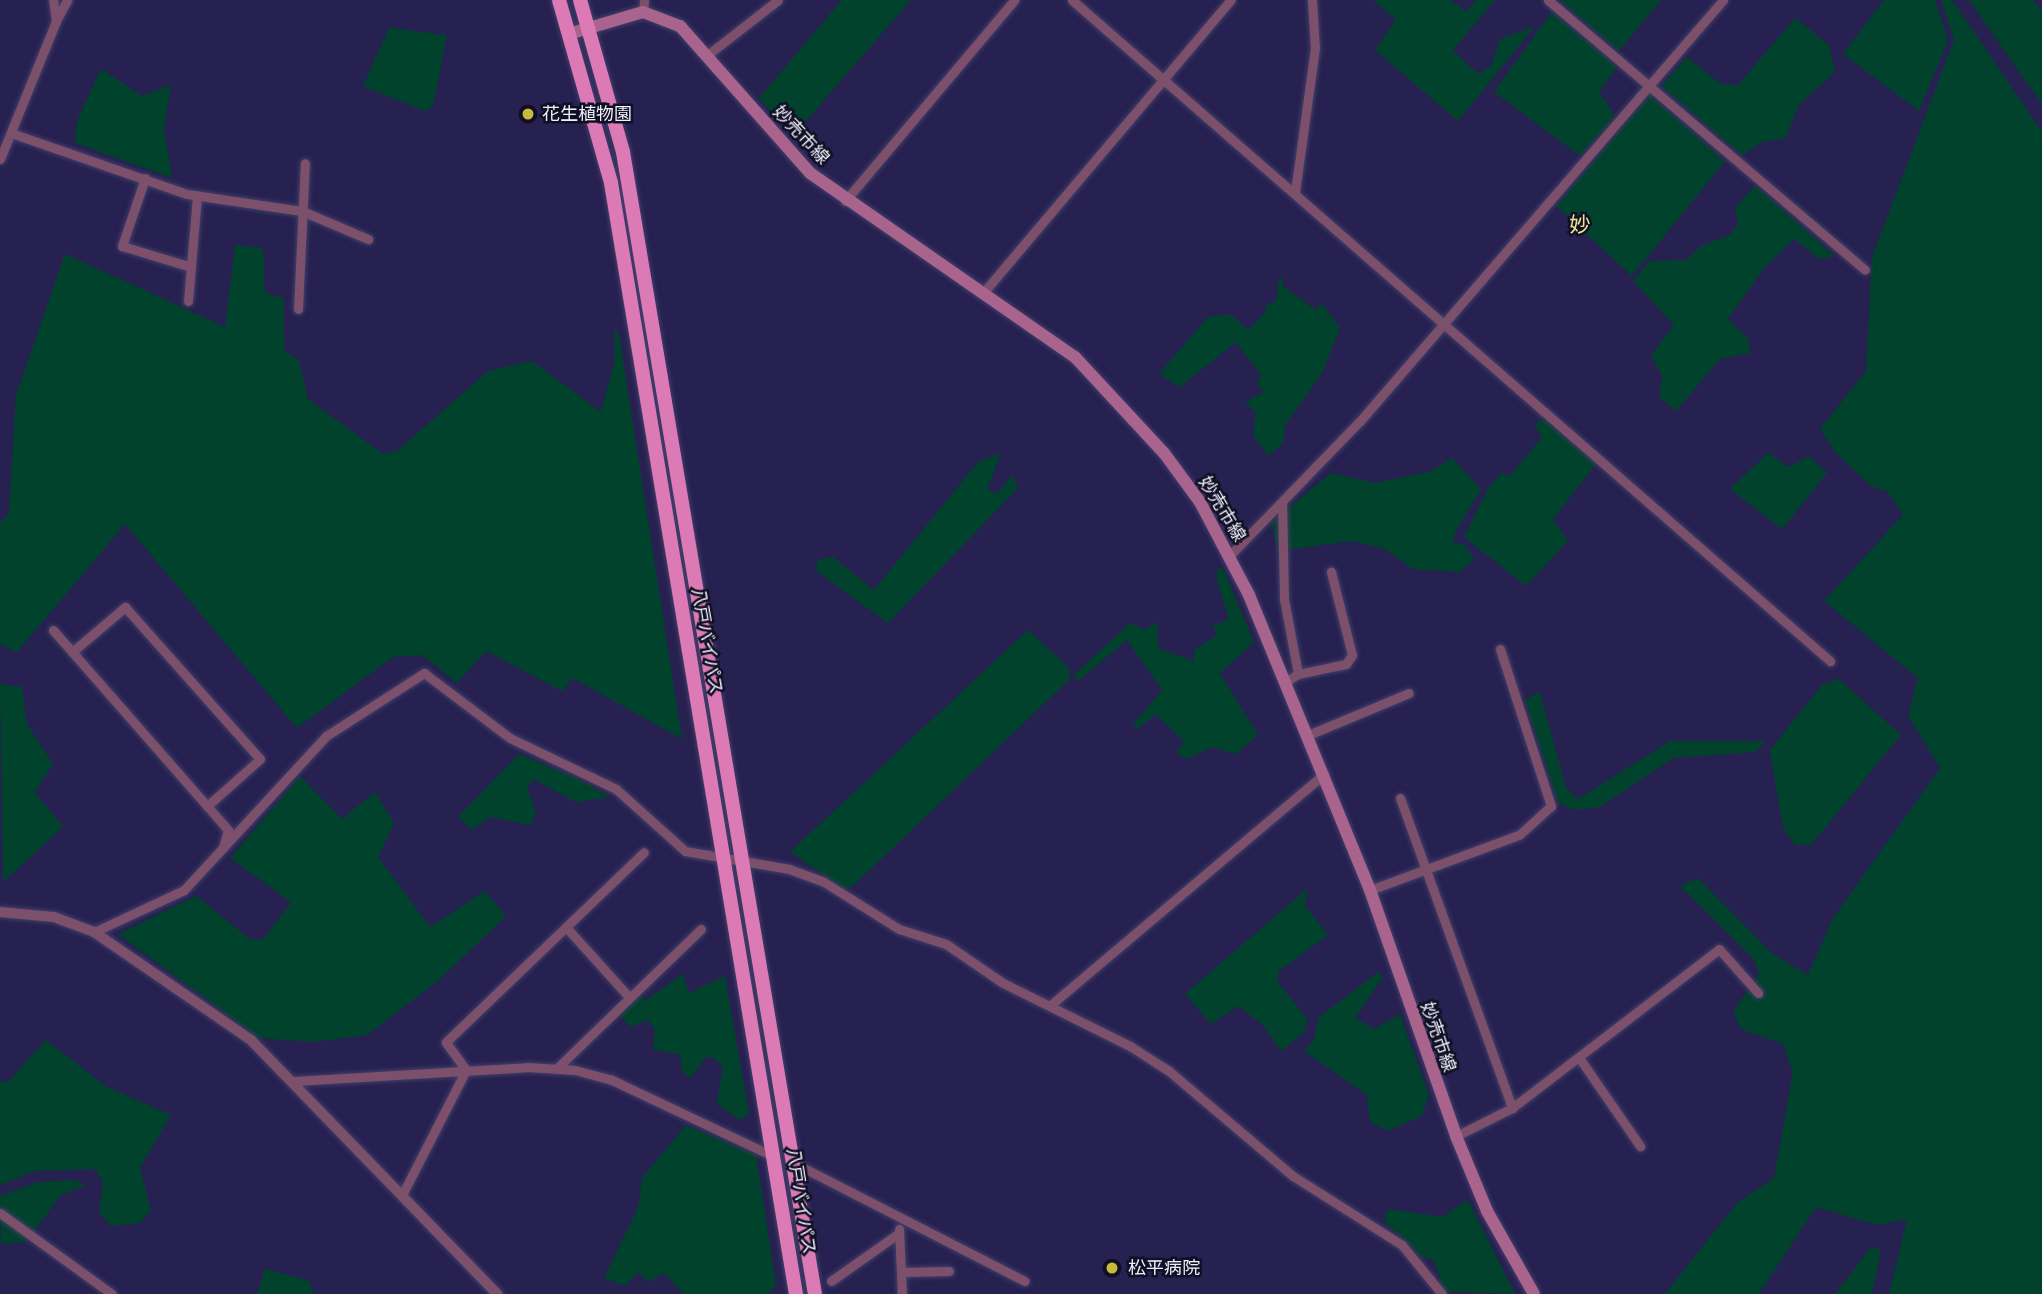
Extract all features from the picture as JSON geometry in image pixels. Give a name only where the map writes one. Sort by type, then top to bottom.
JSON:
[{"type":"highway","name":"八戸バイパス","points":[[559,0],[572,33],[611,183],[796,1294]]},
{"type":"highway","name":"八戸バイパス","points":[[580,0],[623,152],[746,865],[815,1294]]},
{"type":"main road","name":"妙売市線","points":[[572,33],[644,6],[680,26],[810,173],[845,201],[1075,357],[1130,412],[1200,502],[1293,677],[1308,735],[1370,890],[1456,1136],[1488,1211],[1534,1294]]},
{"type":"street","points":[[53,0],[56,21]]},
{"type":"street","points":[[0,159],[14,134],[56,21],[67,0]]},
{"type":"street","points":[[706,56],[778,0]]},
{"type":"street","points":[[845,201],[1014,0]]},
{"type":"street","points":[[1072,0],[1446,321],[1830,661]]},
{"type":"street","points":[[983,293],[1231,0]]},
{"type":"street","points":[[1295,192],[1315,48],[1312,0]]},
{"type":"street","points":[[1548,0],[1865,270]]},
{"type":"street","points":[[1230,555],[1282,502],[1446,321],[1723,0]]},
{"type":"street","points":[[14,134],[197,195],[302,211],[368,239]]},
{"type":"street","points":[[298,309],[305,163]]},
{"type":"street","points":[[145,178],[122,246],[191,267]]},
{"type":"street","points":[[188,301],[197,195]]},
{"type":"street","points":[[1282,502],[1284,599],[1293,677],[1346,664],[1352,655],[1331,572]]},
{"type":"street","points":[[72,652],[125,607],[260,759],[207,806]]},
{"type":"street","points":[[53,630],[228,830],[222,849]]},
{"type":"street","points":[[1370,890],[1519,835],[1551,806],[1500,649]]},
{"type":"street","points":[[94,932],[159,907],[222,849],[326,736],[424,673],[510,738],[616,789],[685,850],[726,863],[789,869],[824,882],[899,929],[946,944],[1003,984],[1053,1003],[1169,1071],[1293,1176],[1402,1245],[1442,1294]]},
{"type":"street","points":[[1308,735],[1409,693]]},
{"type":"street","points":[[1053,1003],[1324,774]]},
{"type":"street","points":[[1400,798],[1424,871],[1512,1108]]},
{"type":"street","points":[[466,1070],[446,1042],[644,852]]},
{"type":"street","points":[[0,912],[54,917],[94,932],[251,1040],[294,1081],[497,1294]]},
{"type":"street","points":[[566,927],[629,997]]},
{"type":"street","points":[[557,1068],[701,929]]},
{"type":"street","points":[[1456,1136],[1512,1108],[1580,1059],[1718,949],[1758,993]]},
{"type":"street","points":[[1580,1059],[1640,1146]]},
{"type":"street","points":[[294,1081],[466,1070],[557,1068],[611,1080],[774,1156]]},
{"type":"street","points":[[402,1195],[466,1070]]},
{"type":"street","points":[[794,1163],[1025,1281]]},
{"type":"street","points":[[0,1213],[112,1294]]},
{"type":"street","points":[[898,1217],[902,1294]]},
{"type":"street","points":[[831,1281],[899,1233]]},
{"type":"street","points":[[901,1272],[949,1271]]},
{"type":"green space","points":[[842,0],[911,0],[792,137],[759,98]]},
{"type":"green space","points":[[1373,0],[1450,0],[1466,11],[1476,0],[1495,0],[1453,50],[1478,74],[1491,66],[1500,39],[1535,26],[1458,121],[1375,50],[1396,20]]},
{"type":"green space","points":[[1560,0],[1661,0],[1619,51]]},
{"type":"green space","points":[[1884,0],[1935,0],[1948,40],[1919,111],[1843,54]]},
{"type":"green space","points":[[1941,0],[1952,0],[2042,132],[2042,1294],[1889,1294],[1907,1219],[1877,1225],[1816,1207],[1759,1294],[1665,1294],[1737,1203],[1774,1178],[1793,1072],[1783,1044],[1741,1029],[1733,1012],[1759,974],[1753,958],[1680,886],[1698,878],[1773,954],[1808,975],[1833,918],[1940,768],[1908,716],[1918,678],[1824,601],[1903,515],[1888,492],[1871,486],[1836,453],[1820,429],[1866,371],[1872,257],[1954,40]]},
{"type":"green space","points":[[1969,0],[2033,0],[2042,11],[2042,104]]},
{"type":"green space","points":[[1552,12],[1617,67],[1599,92],[1615,116],[1580,156],[1494,92]]},
{"type":"green space","points":[[1795,18],[1829,45],[1835,72],[1799,105],[1785,139],[1764,141],[1742,155],[1661,86],[1687,57],[1721,84],[1738,85]]},
{"type":"green space","points":[[389,28],[447,35],[433,106],[424,111],[363,86]]},
{"type":"green space","points":[[101,69],[142,96],[171,85],[164,129],[172,178],[75,143],[77,121]]},
{"type":"green space","points":[[1650,95],[1725,161],[1632,276],[1556,206]]},
{"type":"green space","points":[[1755,185],[1835,256],[1819,259],[1794,239],[1765,267],[1728,319],[1749,339],[1750,353],[1720,359],[1676,411],[1659,397],[1662,375],[1651,356],[1674,325],[1633,281],[1650,261],[1687,260],[1701,246],[1730,235],[1738,224],[1735,208]]},
{"type":"green space","points":[[235,245],[263,248],[265,292],[284,299],[284,350],[299,361],[308,399],[383,454],[397,451],[488,371],[532,361],[601,412],[615,359],[614,330],[619,334],[682,739],[573,678],[562,691],[486,651],[457,683],[422,655],[393,657],[297,728],[125,524],[17,652],[0,644],[0,523],[9,513],[16,395],[65,254],[225,327]]},
{"type":"green space","points":[[1280,273],[1284,287],[1316,310],[1322,303],[1340,328],[1322,373],[1285,425],[1283,443],[1268,456],[1253,435],[1256,412],[1245,402],[1264,392],[1257,384],[1261,375],[1236,342],[1180,387],[1159,374],[1208,317],[1230,314],[1248,330],[1267,311],[1265,305],[1276,301]]},
{"type":"green space","points":[[1542,418],[1596,464],[1553,519],[1568,541],[1526,586],[1464,537],[1488,489],[1502,472],[1509,477],[1542,437],[1535,426]]},
{"type":"green space","points":[[1001,453],[987,489],[997,494],[1012,475],[1018,488],[888,623],[815,570],[819,559],[833,557],[874,590],[978,462]]},
{"type":"green space","points":[[1768,453],[1789,467],[1809,456],[1827,473],[1782,529],[1730,489]]},
{"type":"green space","points":[[1452,458],[1481,489],[1455,533],[1453,542],[1465,545],[1474,559],[1460,572],[1413,569],[1383,548],[1351,541],[1277,551],[1271,522],[1331,473],[1375,483],[1432,471]]},
{"type":"green space","points":[[1223,568],[1254,642],[1220,673],[1258,735],[1236,754],[1212,747],[1187,759],[1176,753],[1184,742],[1156,714],[1138,729],[1133,725],[1162,690],[1127,640],[1078,681],[1074,675],[1130,623],[1143,630],[1158,622],[1158,648],[1193,661],[1195,649],[1218,635],[1212,626],[1229,619],[1217,581],[1217,569]]},
{"type":"green space","points":[[1028,630],[1068,667],[1070,679],[853,886],[845,889],[790,852]]},
{"type":"green space","points":[[1839,679],[1901,735],[1811,845],[1795,845],[1783,828],[1770,750],[1822,685]]},
{"type":"green space","points":[[0,684],[22,687],[27,724],[53,764],[35,792],[63,827],[3,882]]},
{"type":"green space","points":[[1540,692],[1566,788],[1578,799],[1670,741],[1766,741],[1755,752],[1673,758],[1600,807],[1575,810],[1558,803],[1525,700]]},
{"type":"green space","points":[[519,754],[577,778],[611,797],[576,802],[533,779],[527,789],[536,811],[531,825],[490,817],[472,830],[458,817]]},
{"type":"green space","points":[[300,776],[342,819],[375,792],[394,823],[378,857],[430,927],[485,891],[506,916],[439,980],[367,1035],[313,1042],[259,1038],[118,934],[196,896],[250,939],[263,940],[291,902],[230,858]]},
{"type":"green space","points":[[1308,888],[1305,906],[1328,935],[1279,971],[1277,981],[1308,1020],[1303,1033],[1281,1051],[1263,1025],[1238,1006],[1211,1024],[1185,994]]},
{"type":"green space","points":[[1378,972],[1383,977],[1355,1018],[1374,1029],[1400,1014],[1429,1095],[1422,1116],[1388,1131],[1370,1122],[1367,1095],[1304,1051],[1314,1041],[1318,1018]]},
{"type":"green space","points":[[683,974],[689,993],[725,976],[749,1114],[740,1120],[717,1104],[723,1066],[714,1058],[705,1057],[691,1078],[682,1071],[680,1054],[653,1050],[655,1029],[648,1020],[631,1027],[620,1016],[640,996],[646,1000]]},
{"type":"green space","points":[[46,1040],[107,1087],[171,1115],[140,1168],[151,1210],[140,1223],[111,1226],[99,1212],[103,1184],[96,1169],[35,1171],[0,1185],[0,1081],[8,1082]]},
{"type":"green space","points":[[686,1125],[756,1155],[776,1284],[768,1294],[684,1294],[664,1273],[648,1282],[638,1272],[625,1286],[604,1278],[638,1208],[642,1178]]},
{"type":"green space","points":[[74,1180],[86,1185],[61,1195],[26,1242],[1,1244],[0,1196],[38,1182]]},
{"type":"green space","points":[[1467,1200],[1515,1294],[1444,1291],[1434,1260],[1422,1257],[1384,1221],[1388,1209],[1442,1217]]},
{"type":"green space","points":[[1872,1246],[1881,1251],[1872,1294],[1835,1294]]},
{"type":"green space","points":[[265,1269],[309,1281],[314,1294],[257,1294]]},
{"type":"place","name":"花生植物園","points":[[528,114]]},
{"type":"place","name":"松平病院","points":[[1112,1268]]},
{"type":"district","name":"妙","points":[[1580,224]]}]
